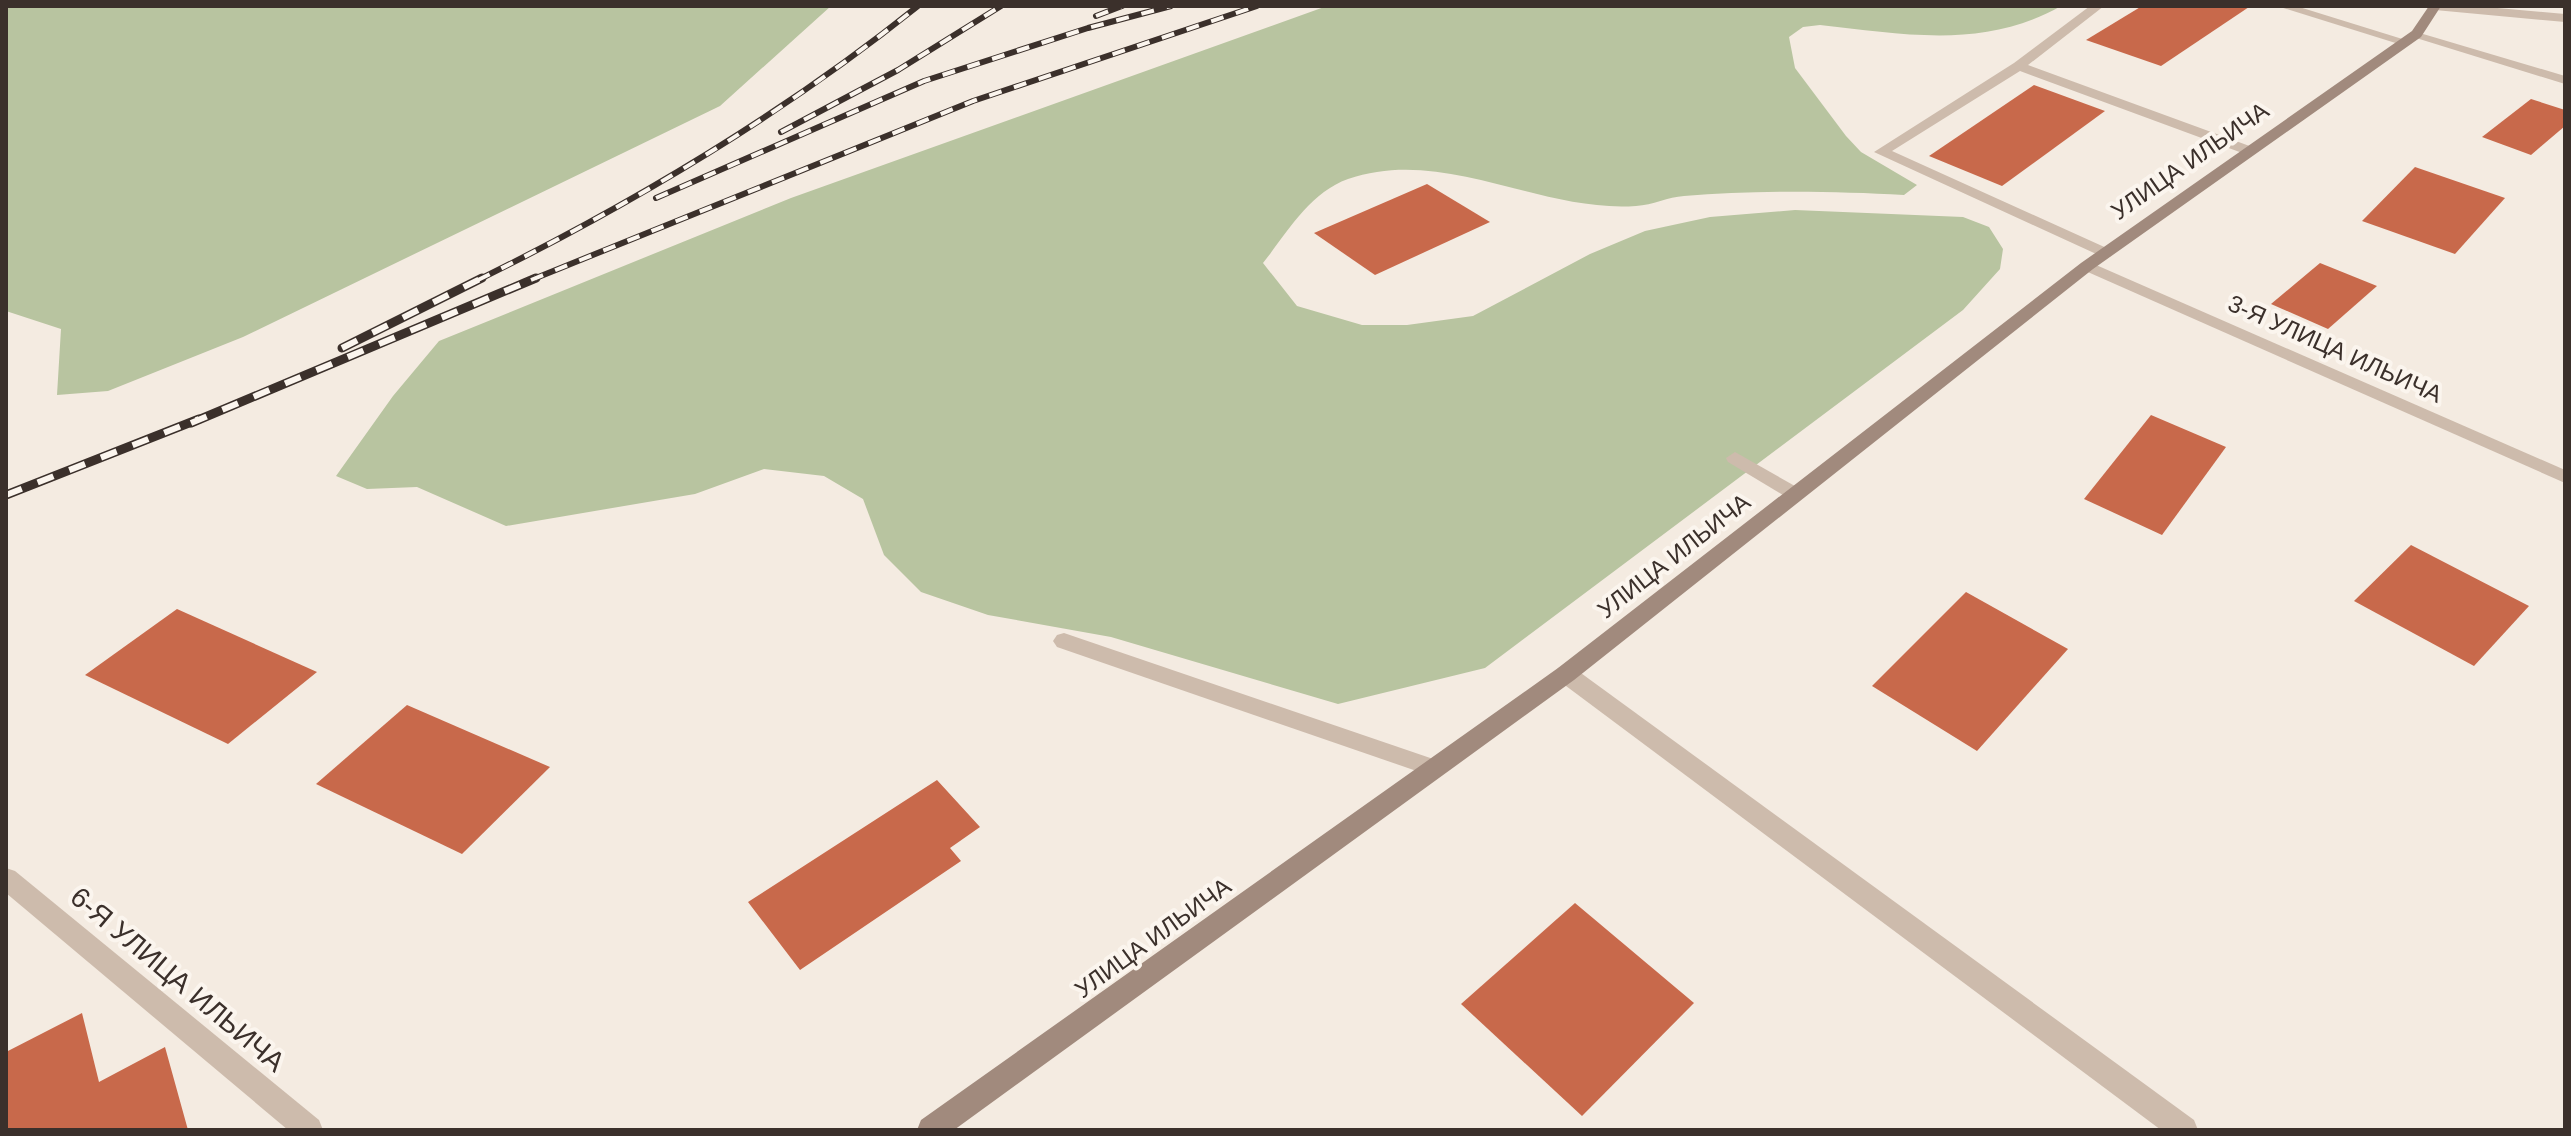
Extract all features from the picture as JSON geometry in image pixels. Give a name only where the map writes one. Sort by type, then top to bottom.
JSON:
[{"type":"main road","name":"УЛИЦА ИЛЬИЧА","points":[[931,1130],[1566,674],[2087,266],[2411,38],[2435,6]]},
{"type":"street","points":[[2098,6],[2019,66],[1881,152],[2105,253]]},
{"type":"street","points":[[2283,6],[2565,80]]},
{"type":"street","points":[[2435,6],[2565,18]]},
{"type":"street","points":[[2019,66],[2250,151]]},
{"type":"street","name":"3-Я УЛИЦА ИЛЬИЧА","points":[[2087,266],[2565,477]]},
{"type":"street","points":[[1735,458],[1795,494]]},
{"type":"street","points":[[1064,641],[1434,768]]},
{"type":"street","points":[[1566,674],[2184,1130]]},
{"type":"street","name":"6-Я УЛИЦА ИЛЬИЧА","points":[[6,878],[309,1130]]},
{"type":"green space","points":[[6,6],[831,6],[720,106],[243,337],[108,391],[57,395],[61,329],[6,311]]},
{"type":"green space","points":[[1327,6],[2061,6],[2032,20],[1973,34],[1912,35],[1820,25],[1803,27],[1789,37],[1795,68],[1846,136],[1861,152],[1917,185],[1904,195],[1738,193],[1678,197],[1636,206],[1600,205],[1564,200],[1456,175],[1420,170],[1384,171],[1334,185],[1300,215],[1263,263],[1297,306],[1362,325],[1407,325],[1473,316],[1590,254],[1645,231],[1710,217],[1795,210],[1963,217],[1989,227],[2003,249],[2000,269],[1963,310],[1485,668],[1338,704],[1111,637],[988,615],[921,592],[884,555],[863,499],[824,476],[764,469],[695,494],[506,526],[417,487],[367,489],[336,476],[393,396],[439,341],[791,198]]},
{"type":"building","points":[[2142,6],[2249,7],[2161,66],[2086,40]]},
{"type":"building","points":[[2034,85],[2105,111],[2002,186],[1929,156]]},
{"type":"building","points":[[2531,99],[2565,110],[2565,126],[2531,155],[2482,137]]},
{"type":"building","points":[[2415,167],[2505,198],[2455,254],[2362,221]]},
{"type":"building","points":[[1427,184],[1490,222],[1375,275],[1314,233]]},
{"type":"building","points":[[2320,263],[2377,286],[2328,329],[2271,304]]},
{"type":"building","points":[[2151,415],[2226,447],[2162,535],[2084,499]]},
{"type":"building","points":[[2411,545],[2529,606],[2474,666],[2354,601]]},
{"type":"building","points":[[1966,592],[2068,649],[1977,751],[1872,686]]},
{"type":"building","points":[[177,609],[317,672],[228,744],[85,675]]},
{"type":"building","points":[[407,705],[550,767],[462,854],[316,784]]},
{"type":"building","points":[[937,780],[980,827],[950,848],[961,861],[800,970],[748,902]]},
{"type":"building","points":[[1575,903],[1694,1003],[1582,1116],[1461,1004]]},
{"type":"building","points":[[82,1013],[99,1082],[165,1047],[188,1130],[6,1130],[6,1052]]},
{"type":"railway","points":[[342,348],[536,251],[706,155],[814,84],[918,6]]},
{"type":"railway","points":[[781,132],[898,70],[1001,6]]},
{"type":"railway","points":[[1096,16],[1122,6]]},
{"type":"railway","points":[[656,198],[924,81],[1088,28],[1171,6]]},
{"type":"railway","points":[[531,280],[973,101],[1257,6]]},
{"type":"railway","points":[[191,423],[536,278]]},
{"type":"railway","points":[[6,495],[199,419]]}]
